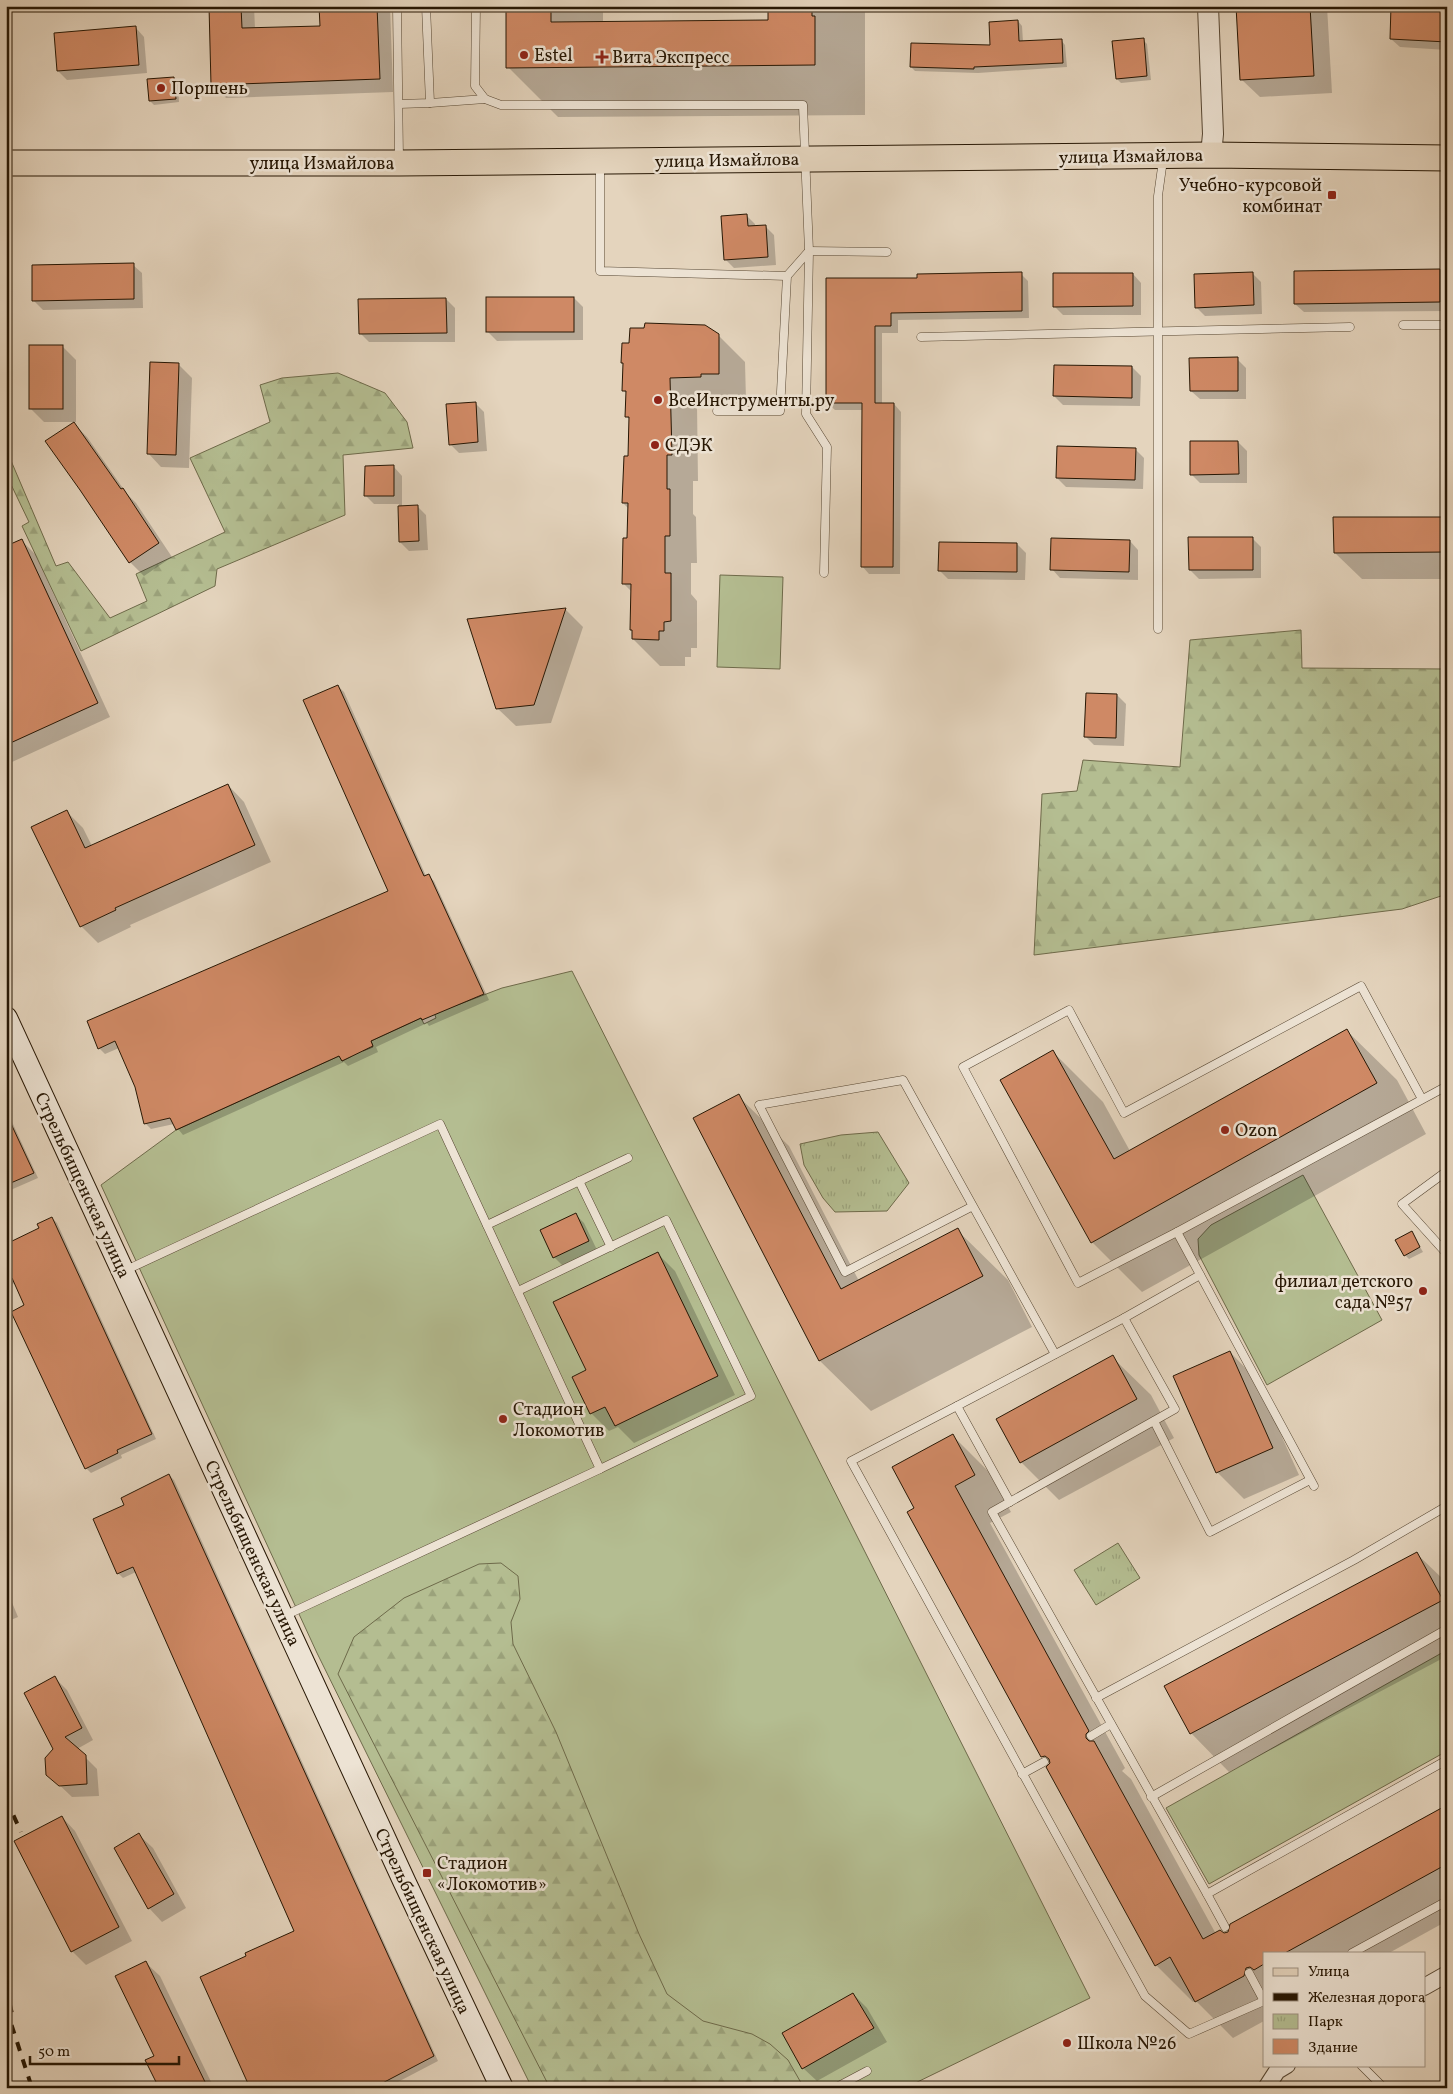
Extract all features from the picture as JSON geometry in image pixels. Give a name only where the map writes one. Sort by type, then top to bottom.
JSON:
[{"type":"main road","name":"улица Измайлова","points":[[6,163],[399,163],[1163,155],[1447,158]]},
{"type":"main road","name":"Стрельбищенская улица","points":[[6,1018],[502,2088]]},
{"type":"street","points":[[1208,6],[1213,134],[1211,155]]},
{"type":"street","points":[[1426,1986],[1447,1974]]},
{"type":"street","points":[[1266,2088],[1277,2071],[1285,2066]]},
{"type":"lane","points":[[397,6],[399,163]]},
{"type":"lane","points":[[426,6],[430,103]]},
{"type":"lane","points":[[476,6],[475,86],[485,99]]},
{"type":"lane","points":[[399,104],[485,99],[501,105],[802,105],[809,251],[806,414],[827,447],[824,573]]},
{"type":"lane","points":[[1158,629],[1158,196],[1163,155]]},
{"type":"lane","points":[[600,161],[600,271],[787,276]]},
{"type":"lane","points":[[717,411],[780,411],[787,276],[809,251],[887,252]]},
{"type":"lane","points":[[1403,325],[1447,325]]},
{"type":"lane","points":[[921,337],[1350,327]]},
{"type":"lane","points":[[1422,1099],[1361,986],[1124,1112],[1069,1010],[963,1067],[1078,1283],[1177,1232],[1447,1086]]},
{"type":"lane","points":[[973,1206],[844,1272],[759,1105],[903,1080],[973,1206],[1054,1354]]},
{"type":"lane","points":[[123,1272],[440,1124],[600,1469]]},
{"type":"lane","points":[[487,1225],[628,1158]]},
{"type":"lane","points":[[1447,1171],[1402,1204],[1447,1254]]},
{"type":"lane","points":[[579,1181],[610,1246]]},
{"type":"lane","points":[[282,1616],[600,1469],[751,1396],[666,1220],[518,1291]]},
{"type":"lane","points":[[1154,1421],[1210,1532],[1312,1483],[1177,1232]]},
{"type":"lane","points":[[1200,1275],[1124,1318],[852,1461],[1145,1996],[1188,2034],[1263,2001]]},
{"type":"lane","points":[[1124,1318],[1175,1409],[992,1512],[1225,1927]]},
{"type":"lane","points":[[957,1406],[1010,1502]]},
{"type":"lane","points":[[1096,1698],[1354,1560],[1447,1506]]},
{"type":"lane","points":[[1151,1797],[1447,1629]]},
{"type":"lane","points":[[1091,1736],[1111,1724]]},
{"type":"lane","points":[[1207,1894],[1447,1760]]},
{"type":"lane","points":[[1022,1774],[1044,1762]]},
{"type":"lane","points":[[1354,1952],[1447,1901]]},
{"type":"lane","points":[[1249,1973],[1263,1999]]},
{"type":"lane","points":[[1362,2066],[1384,2088]]},
{"type":"lane","points":[[835,2088],[868,2071]]},
{"type":"green space","points":[[338,373],[385,393],[407,422],[413,448],[343,455],[345,515],[217,569],[215,586],[81,651],[22,526],[29,522],[6,474],[6,449],[56,566],[68,562],[110,618],[147,601],[136,574],[225,532],[190,458],[270,422],[260,385],[282,378]]},
{"type":"green space","points":[[720,575],[783,577],[780,669],[717,667]]},
{"type":"green space","points":[[1301,630],[1302,668],[1447,669],[1447,894],[1402,909],[1034,955],[1042,794],[1077,791],[1083,760],[1180,767],[1190,640]]},
{"type":"green space","name":"Стадион Локомотив","points":[[572,971],[1090,1998],[905,2088],[532,2088],[317,1653],[101,1185],[176,1130],[339,1056],[342,1061],[352,1056],[360,1046],[363,1051],[373,1047],[371,1041],[421,1018],[424,1024],[436,1018],[434,1012],[502,988]]},
{"type":"green space","points":[[878,1132],[909,1183],[887,1211],[835,1212],[823,1198],[804,1165],[800,1144],[841,1135]]},
{"type":"green space","points":[[1303,1175],[1382,1320],[1267,1385],[1199,1255],[1198,1239],[1211,1225]]},
{"type":"green space","points":[[1118,1543],[1140,1578],[1096,1605],[1074,1570]]},
{"type":"green space","points":[[501,1563],[518,1576],[520,1599],[511,1622],[513,1644],[556,1732],[639,1934],[667,1994],[703,2021],[752,2034],[770,2044],[788,2060],[804,2088],[550,2088],[338,1674],[354,1637],[404,1598],[479,1564]]},
{"type":"green space","points":[[1447,1650],[1447,1751],[1209,1884],[1166,1808]]},
{"type":"building","points":[[209,6],[241,6],[242,28],[320,26],[319,6],[377,6],[380,79],[211,85]]},
{"type":"building","points":[[506,6],[551,6],[551,22],[768,20],[768,6],[812,6],[812,16],[815,16],[815,65],[506,68]]},
{"type":"building","points":[[1236,6],[1310,6],[1314,76],[1240,80]]},
{"type":"building","points":[[1391,6],[1447,6],[1447,42],[1390,39]]},
{"type":"building","points":[[1018,20],[1019,41],[1062,39],[1063,63],[974,67],[974,69],[910,67],[911,43],[990,45],[989,22]]},
{"type":"building","points":[[136,26],[139,65],[57,71],[54,33]]},
{"type":"building","points":[[1144,38],[1147,76],[1116,79],[1112,41]]},
{"type":"building","points":[[174,77],[176,99],[149,101],[147,79]]},
{"type":"building","points":[[747,214],[748,226],[766,225],[768,257],[724,260],[721,216]]},
{"type":"building","points":[[134,263],[134,299],[32,301],[32,265]]},
{"type":"building","points":[[1440,269],[1440,302],[1294,304],[1294,271]]},
{"type":"building","points":[[1022,272],[1022,311],[891,313],[891,326],[875,326],[875,403],[894,403],[893,567],[861,567],[862,403],[826,403],[826,278],[917,278],[917,274]]},
{"type":"building","points":[[1253,272],[1254,305],[1195,308],[1194,274]]},
{"type":"building","points":[[1053,273],[1133,273],[1133,306],[1053,307]]},
{"type":"building","points":[[486,297],[574,297],[574,332],[486,332]]},
{"type":"building","points":[[446,298],[447,333],[359,334],[358,299]]},
{"type":"building","points":[[645,323],[705,325],[719,334],[719,374],[701,374],[701,377],[670,378],[672,455],[667,455],[667,489],[670,489],[670,536],[665,536],[665,573],[671,573],[671,621],[664,622],[664,631],[659,631],[659,640],[632,639],[632,630],[630,630],[631,584],[622,584],[623,538],[627,538],[628,503],[622,503],[624,456],[628,456],[629,417],[625,417],[626,391],[622,391],[622,343],[629,343],[630,328],[644,328]]},
{"type":"building","points":[[29,345],[63,345],[63,409],[29,409]]},
{"type":"building","points":[[1238,357],[1238,391],[1190,391],[1189,358]]},
{"type":"building","points":[[150,362],[179,363],[176,455],[147,454]]},
{"type":"building","points":[[1054,365],[1132,366],[1132,398],[1053,396]]},
{"type":"building","points":[[476,402],[478,442],[449,445],[446,404]]},
{"type":"building","points":[[74,422],[121,489],[123,488],[159,543],[129,563],[45,441]]},
{"type":"building","points":[[1190,441],[1238,441],[1239,474],[1190,475]]},
{"type":"building","points":[[1057,446],[1136,448],[1135,480],[1056,478]]},
{"type":"building","points":[[394,465],[394,496],[364,496],[365,466]]},
{"type":"building","points":[[418,505],[419,541],[399,542],[398,506]]},
{"type":"building","points":[[1333,517],[1447,517],[1447,552],[1334,553]]},
{"type":"building","points":[[1188,537],[1253,537],[1253,570],[1189,570]]},
{"type":"building","points":[[1051,538],[1130,540],[1129,572],[1050,570]]},
{"type":"building","points":[[22,539],[98,703],[6,745],[6,546]]},
{"type":"building","points":[[939,542],[1017,543],[1017,572],[938,571]]},
{"type":"building","points":[[566,608],[534,705],[496,709],[467,619]]},
{"type":"building","points":[[338,685],[424,876],[429,874],[484,994],[422,1020],[421,1018],[371,1041],[373,1046],[342,1061],[339,1056],[176,1130],[170,1118],[144,1124],[135,1087],[115,1041],[98,1049],[87,1021],[388,891],[303,700]]},
{"type":"building","points":[[1086,693],[1117,694],[1116,738],[1084,737]]},
{"type":"building","points":[[228,784],[255,845],[115,908],[116,910],[80,927],[31,827],[67,810],[85,848]]},
{"type":"building","points":[[1347,1029],[1377,1083],[1091,1243],[1000,1080],[1053,1050],[1114,1159]]},
{"type":"building","points":[[739,1094],[841,1289],[958,1228],[983,1276],[819,1361],[693,1118]]},
{"type":"building","points":[[6,1113],[34,1173],[6,1185]]},
{"type":"building","points":[[576,1213],[589,1241],[553,1258],[540,1230]]},
{"type":"building","points":[[52,1217],[152,1434],[117,1450],[118,1453],[85,1469],[11,1312],[24,1305],[12,1278],[6,1280],[6,1244],[39,1228],[37,1224]]},
{"type":"building","points":[[1412,1231],[1420,1247],[1404,1256],[1395,1240]]},
{"type":"building","points":[[658,1252],[718,1376],[615,1426],[605,1407],[590,1414],[572,1377],[586,1370],[553,1302]]},
{"type":"building","points":[[1230,1351],[1273,1448],[1216,1473],[1173,1376]]},
{"type":"building","points":[[1113,1355],[1137,1399],[1020,1463],[996,1419]]},
{"type":"building","points":[[953,1434],[975,1475],[955,1486],[1089,1731],[1086,1734],[1086,1738],[1089,1741],[1094,1741],[1203,1939],[1220,1930],[1224,1933],[1228,1932],[1230,1924],[1447,1805],[1447,1864],[1287,1952],[1263,1952],[1263,1965],[1254,1970],[1250,1967],[1246,1968],[1244,1976],[1195,2002],[1170,1957],[1155,1966],[1046,1767],[1050,1763],[1049,1759],[1045,1756],[1041,1757],[907,1512],[914,1508],[892,1467]]},
{"type":"building","points":[[169,1474],[434,2056],[373,2088],[250,2088],[200,1977],[246,1956],[245,1953],[294,1931],[133,1567],[117,1574],[93,1519],[124,1505],[121,1498]]},
{"type":"building","points":[[1417,1552],[1443,1600],[1190,1734],[1164,1686]]},
{"type":"building","points":[[55,1676],[82,1728],[65,1737],[86,1755],[87,1784],[59,1786],[46,1775],[45,1758],[53,1749],[24,1693]]},
{"type":"building","points":[[62,1816],[119,1927],[71,1952],[14,1841]]},
{"type":"building","points":[[139,1833],[174,1894],[148,1909],[114,1848]]},
{"type":"building","points":[[146,1961],[208,2088],[159,2088],[145,2060],[154,2056],[115,1976]]},
{"type":"building","points":[[853,1993],[874,2028],[802,2069],[782,2033]]},
{"type":"railway","points":[[6,1799],[21,1832]]},
{"type":"railway","points":[[6,1986],[12,2014]]},
{"type":"railway","points":[[6,2008],[32,2088]]},
{"type":"place","name":"Estel","points":[[524,55]]},
{"type":"place","name":"Вита Экспресс","points":[[602,57]]},
{"type":"place","name":"Поршень","points":[[161,88]]},
{"type":"place","name":"Учебно-курсовой комбинат","points":[[1332,195]]},
{"type":"place","name":"ВсеИнструменты.ру","points":[[658,400]]},
{"type":"place","name":"СДЭК","points":[[655,445]]},
{"type":"place","name":"Ozon","points":[[1225,1130]]},
{"type":"place","name":"филиал детского сада №57","points":[[1423,1291]]},
{"type":"place","name":"Стадион Локомотив","points":[[503,1419]]},
{"type":"place","name":"Стадион «Локомотив»","points":[[427,1873]]},
{"type":"place","name":"Школа №26","points":[[1067,2043]]}]
